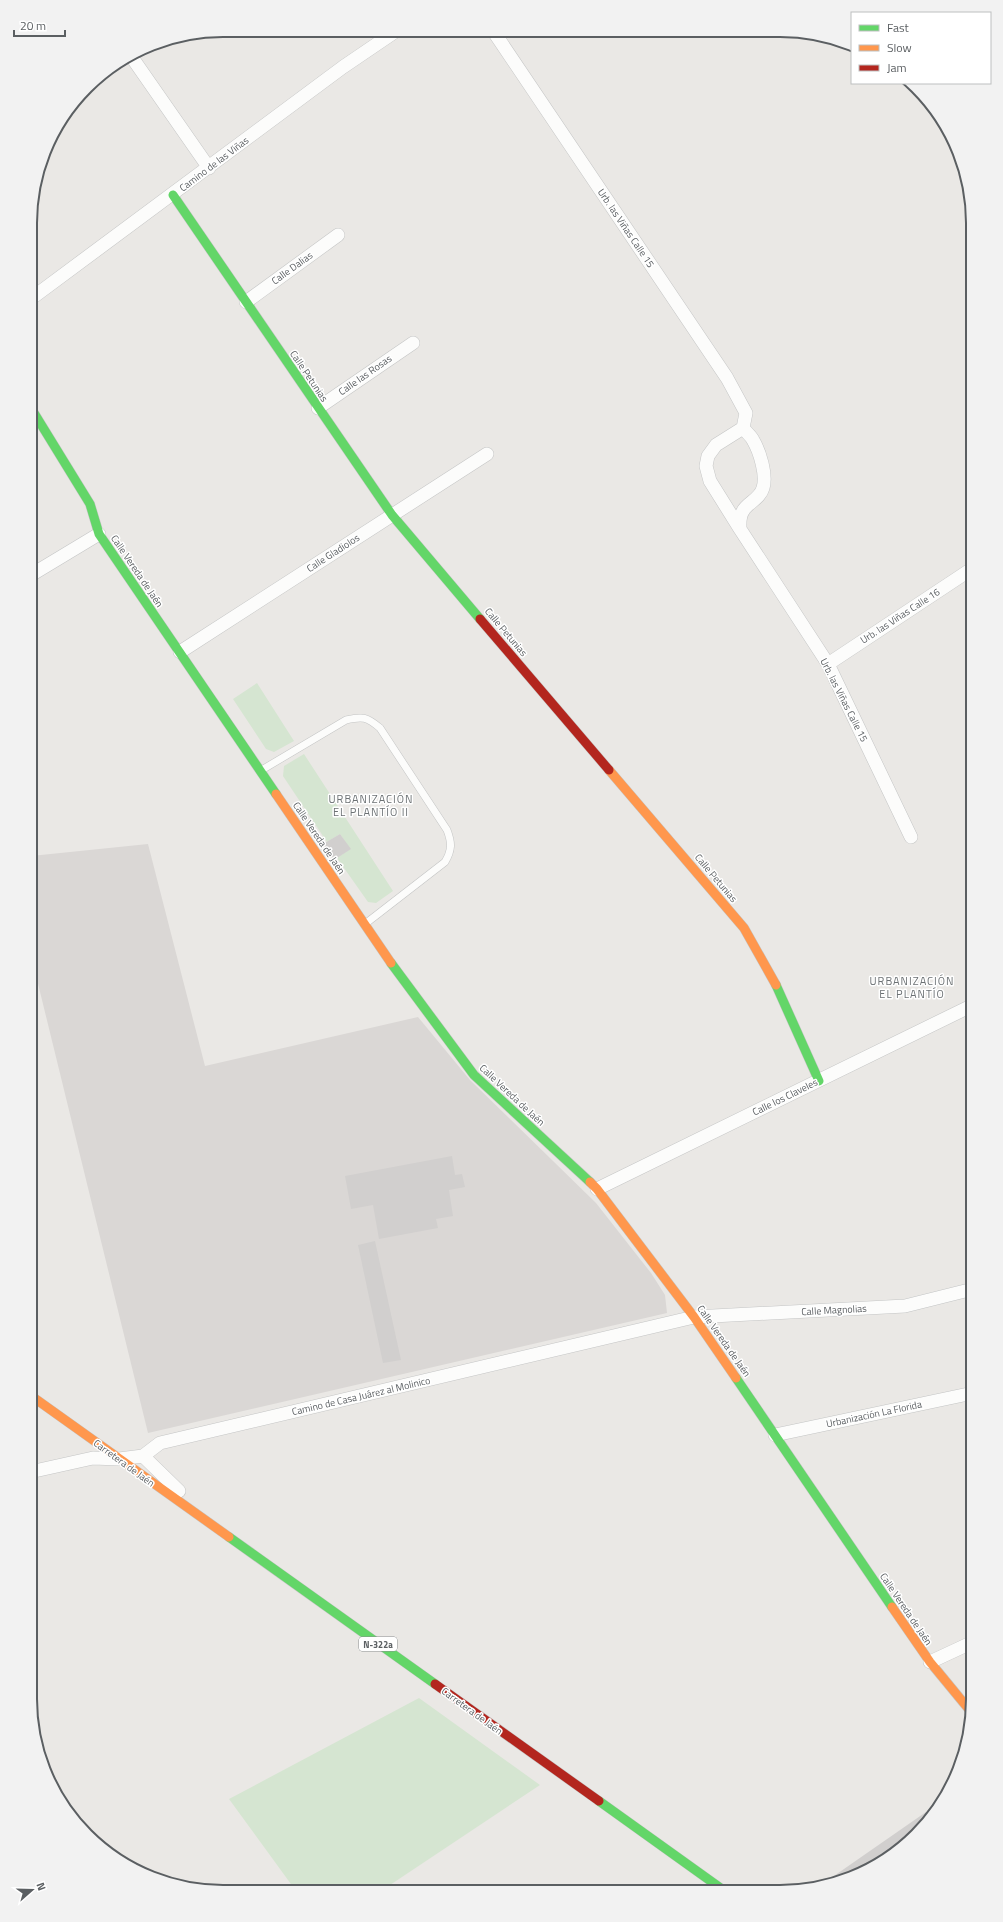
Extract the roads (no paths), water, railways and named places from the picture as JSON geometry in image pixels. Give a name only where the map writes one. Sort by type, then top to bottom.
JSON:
[{"type":"main road","name":"Calle Petunias","points":[[173,195],[392,515],[744,928],[779,990],[819,1081]]},
{"type":"main road","name":"Calle Vereda de Jaén","points":[[37,418],[90,504],[99,534],[396,971],[474,1075],[597,1188],[694,1317],[930,1662],[966,1707]]},
{"type":"main road","name":"Carretera de Jaén","points":[[37,1400],[716,1885]]},
{"type":"street","name":"Camino de las Viñas","points":[[37,294],[173,195],[343,67],[387,37]]},
{"type":"street","name":"Urb. las Viñas Calle 15","points":[[497,37],[727,378],[746,413],[743,428],[716,445],[708,456],[706,466],[710,481],[740,530],[828,664],[911,837]]},
{"type":"street","points":[[134,60],[209,168]]},
{"type":"street","name":"Calle Dalias","points":[[246,302],[338,235]]},
{"type":"street","name":"Calle las Rosas","points":[[318,408],[413,343]]},
{"type":"street","points":[[740,530],[740,517],[743,510],[755,501],[763,489],[763,472],[753,440],[743,428]]},
{"type":"street","name":"Calle Gladiolos","points":[[180,652],[487,454]]},
{"type":"street","points":[[37,571],[99,534]]},
{"type":"street","name":"Urb. las Viñas Calle 16","points":[[828,664],[966,573]]},
{"type":"street","name":"Calle los Claveles","points":[[597,1188],[966,1008]]},
{"type":"street","name":"Calle Magnolias","points":[[694,1317],[905,1306],[966,1291]]},
{"type":"street","name":"Camino de Casa Juárez al Molinico","points":[[143,1456],[146,1451],[160,1443],[694,1317]]},
{"type":"street","name":"Urbanización La Florida","points":[[775,1435],[966,1394]]},
{"type":"street","points":[[37,1470],[93,1458],[119,1459],[143,1456]]},
{"type":"street","name":"Carretera de Jaén","points":[[143,1456],[219,1530]]},
{"type":"street","points":[[930,1662],[966,1645]]},
{"type":"lane","points":[[260,771],[346,720],[359,717],[370,719],[380,728],[447,830],[452,842],[451,852],[445,862],[364,924]]},
{"type":"district","name":"URBANIZACIÓN EL PLANTÍO II","points":[[371,805]]},
{"type":"district","name":"URBANIZACIÓN EL PLANTÍO","points":[[912,987]]}]
